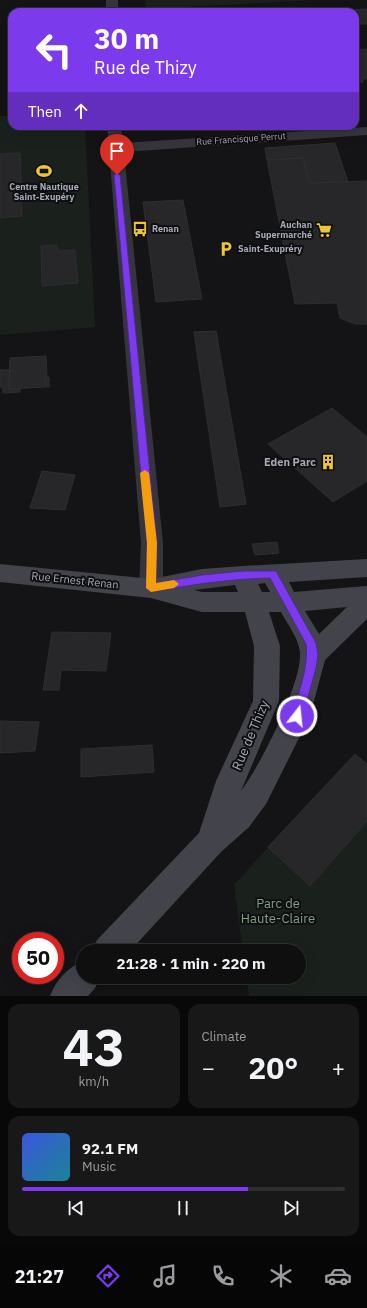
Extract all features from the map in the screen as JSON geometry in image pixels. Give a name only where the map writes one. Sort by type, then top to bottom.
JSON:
[{"type":"main road","points":[[243,574],[272,574],[367,568]]},
{"type":"main road","name":"Rue Ernest Renan","points":[[0,573],[151,588],[202,602],[254,602]]},
{"type":"main road","name":"Rue Ernest Renan","points":[[151,588],[202,579],[243,574]]},
{"type":"main road","name":"Rue de Thizy","points":[[211,842],[230,781],[266,701],[267,646],[254,602],[243,574]]},
{"type":"main road","points":[[272,574],[311,643],[313,655]]},
{"type":"main road","points":[[254,602],[288,602],[367,596]]},
{"type":"main road","points":[[313,655],[367,604]]},
{"type":"main road","name":"Rue de Thizy","points":[[115,944],[211,842],[239,817],[256,794],[297,716],[313,655]]},
{"type":"main road","points":[[66,996],[77,984]]},
{"type":"street","name":"Rue Francisque Perrut","points":[[114,137],[367,131]]},
{"type":"street","points":[[114,137],[152,543],[151,588]]},
{"type":"green space","points":[[145,0],[315,0],[165,8],[146,8]]},
{"type":"green space","points":[[0,116],[8,116],[8,130],[85,130],[95,327],[0,335]]},
{"type":"green space","name":"Parc de Haute-Claire","points":[[367,821],[367,996],[249,996],[247,984],[306,984],[306,944],[242,944],[234,885],[268,847],[310,886]]},
{"type":"building","points":[[359,9],[367,9],[367,24],[359,24]]},
{"type":"building","points":[[367,49],[367,79],[362,79],[363,82],[359,82],[359,50]]},
{"type":"building","points":[[335,143],[348,182],[309,183],[303,158],[267,160],[265,148]]},
{"type":"building","points":[[20,153],[22,216],[0,218],[0,154]]},
{"type":"building","name":"Auchan Supermarché","points":[[303,158],[309,183],[367,181],[367,324],[355,324],[340,318],[337,303],[295,304],[267,160]]},
{"type":"building","points":[[183,200],[202,299],[156,302],[143,202]]},
{"type":"building","points":[[146,228],[147,236],[141,236],[140,229]]},
{"type":"building","points":[[57,245],[58,251],[75,250],[78,283],[42,286],[41,246]]},
{"type":"building","points":[[216,331],[246,504],[220,507],[194,332]]},
{"type":"building","points":[[46,356],[47,377],[45,377],[45,387],[9,389],[10,358]]},
{"type":"building","points":[[0,370],[10,370],[9,389],[20,389],[20,392],[3,393],[3,387],[0,387]]},
{"type":"building","points":[[45,377],[49,377],[49,387],[45,387]]},
{"type":"building","name":"Eden Parc","points":[[332,408],[367,437],[367,481],[333,502],[268,444]]},
{"type":"building","points":[[42,471],[75,475],[65,510],[30,508]]},
{"type":"building","points":[[277,542],[279,553],[255,555],[252,544]]},
{"type":"building","points":[[52,632],[111,633],[106,671],[61,670],[59,690],[43,690]]},
{"type":"building","points":[[0,721],[39,722],[35,751],[0,753]]},
{"type":"building","points":[[152,745],[154,772],[81,777],[81,749]]},
{"type":"building","points":[[355,754],[367,764],[367,821],[310,886],[268,847]]},
{"type":"slow traffic","points":[[145,473],[148,517],[152,543],[151,588],[174,584]]},
{"type":"place","name":"Centre Nautique Saint-Exupéry","points":[[44,171]]},
{"type":"place","name":"Renan","points":[[140,229]]},
{"type":"place","name":"Auchan Supermarché","points":[[324,230]]},
{"type":"place","name":"Saint-Exupréry","points":[[226,249]]},
{"type":"place","name":"Eden Parc","points":[[328,462]]},
{"type":"route","points":[[117,175],[148,517],[152,543],[151,588],[202,579],[243,574],[272,574],[311,643],[313,655],[311,668],[297,716]]}]
